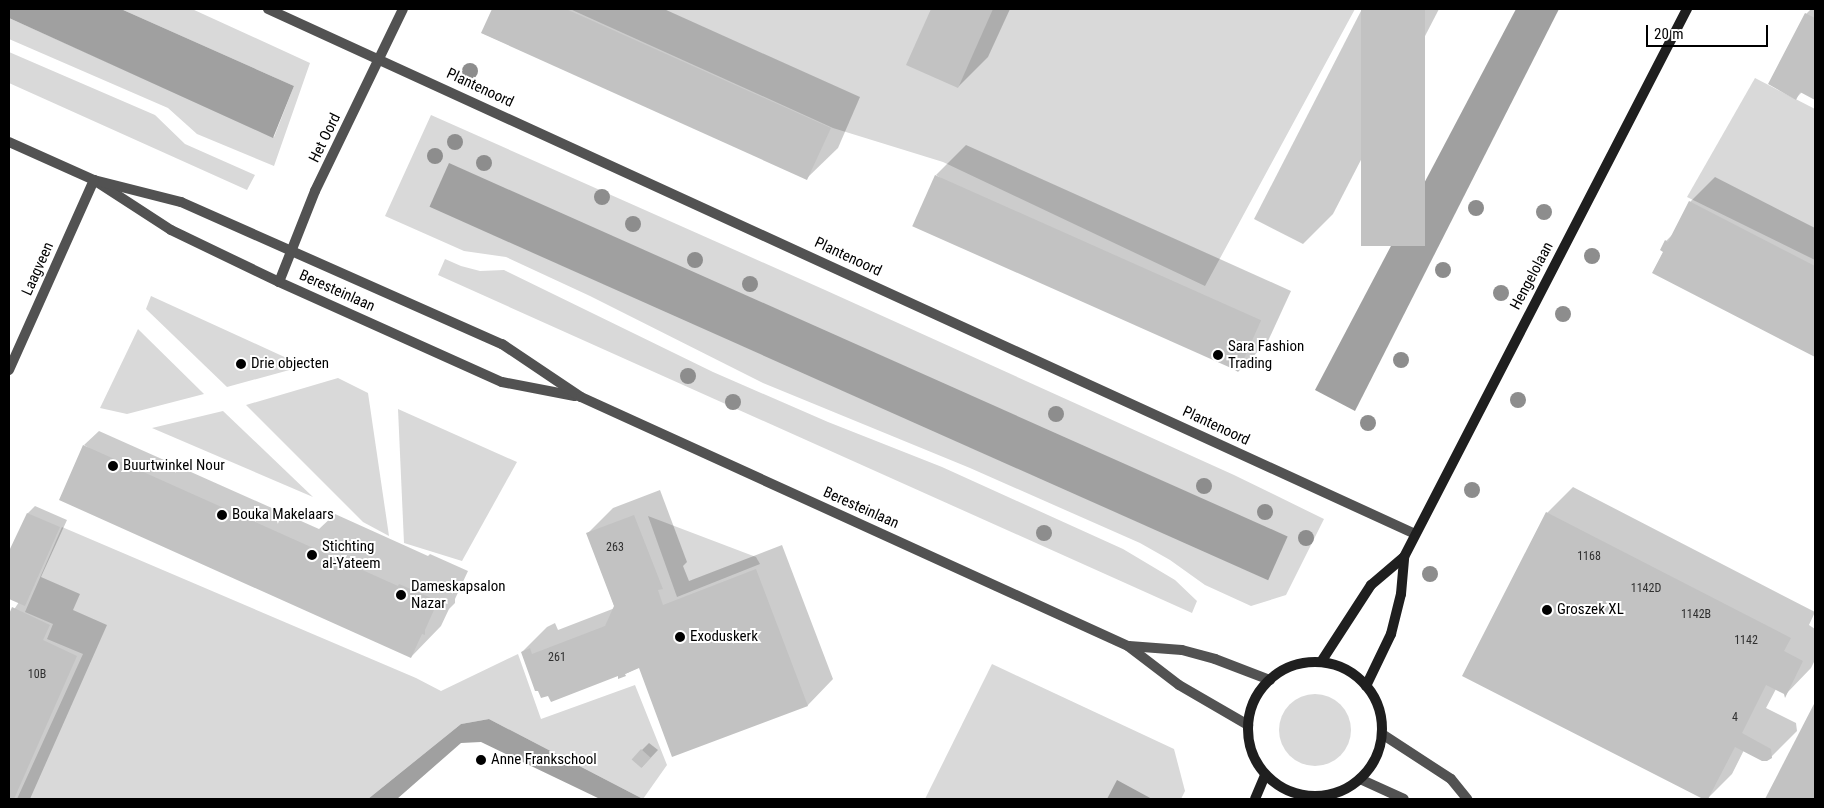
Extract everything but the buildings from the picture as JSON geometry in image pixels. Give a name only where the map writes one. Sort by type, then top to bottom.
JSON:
[{"type":"street","name":"Plantenoord","points":[[268,9],[1415,534]]},
{"type":"street","name":"Het Oord","points":[[279,282],[315,192],[403,9]]},
{"type":"street","name":"Hengelolaan","points":[[1366,686],[1391,634],[1401,594],[1404,557],[1687,9]]},
{"type":"street","name":"Beresteinlaan","points":[[9,142],[94,180],[171,230],[279,282],[502,382],[581,397]]},
{"type":"street","name":"Beresteinlaan","points":[[94,180],[181,202],[502,344],[581,397],[1128,646],[1179,685],[1248,725]]},
{"type":"street","name":"Laagveen","points":[[9,370],[94,180]]},
{"type":"street","name":"Hengelolaan","points":[[1321,662],[1371,584],[1404,557]]},
{"type":"street","name":"Beresteinlaan","points":[[1128,646],[1182,650],[1215,659],[1270,680]]},
{"type":"street","points":[[1321,662],[1346,669],[1366,686],[1378,704],[1382,734],[1376,759],[1360,779],[1348,788],[1335,793],[1306,798],[1291,792],[1265,775],[1250,746],[1248,725],[1254,700],[1270,680],[1281,671],[1294,666],[1321,662]]},
{"type":"street","points":[[1382,734],[1450,779],[1467,799]]},
{"type":"street","points":[[1255,799],[1265,775]]},
{"type":"street","points":[[1360,779],[1404,799]]},
{"type":"shaded area","points":[[9,9],[121,9],[294,86],[273,138],[9,18]]},
{"type":"shaded area","points":[[121,9],[192,9],[310,63],[274,166],[197,134],[168,108],[9,39],[9,18],[274,137],[294,86]]},
{"type":"shaded area","points":[[570,9],[1355,9],[1205,286],[943,162],[833,128]]},
{"type":"shaded area","points":[[1516,9],[1559,9],[1355,411],[1315,390]]},
{"type":"shaded area","points":[[9,52],[155,115],[185,144],[255,175],[247,190],[9,83]]},
{"type":"shaded area","points":[[1755,78],[1815,109],[1815,260],[1687,197]]},
{"type":"shaded area","points":[[431,115],[1234,475],[1324,519],[1286,595],[1251,606],[1205,585],[1170,560],[1140,543],[970,468],[763,383],[590,296],[506,257],[464,251],[385,216]]},
{"type":"shaded area","points":[[449,163],[1288,536],[1268,580],[429,207]]},
{"type":"shaded area","points":[[445,259],[480,271],[504,270],[713,372],[828,422],[942,467],[1123,549],[1175,580],[1197,601],[1192,613],[438,275]]},
{"type":"shaded area","points":[[151,296],[304,366],[227,387],[146,309]]},
{"type":"shaded area","points":[[138,329],[204,394],[127,414],[100,408]]},
{"type":"shaded area","points":[[338,378],[368,393],[389,536],[363,522],[246,405]]},
{"type":"shaded area","points":[[398,409],[517,462],[462,561],[404,543]]},
{"type":"shaded area","points":[[223,411],[313,497],[152,428]]},
{"type":"shaded area","points":[[648,516],[756,557],[760,564],[677,597]]},
{"type":"shaded area","points":[[62,527],[416,678],[441,691],[518,654],[541,719],[635,685],[667,765],[643,799],[489,719],[461,724],[368,799],[17,799],[83,654],[47,639],[53,624],[25,612]]},
{"type":"shaded area","points":[[992,664],[1174,749],[1185,791],[1181,799],[925,799]]},
{"type":"shaded area","points":[[1308,694],[1322,694],[1341,704],[1351,723],[1351,737],[1341,756],[1322,766],[1308,766],[1289,756],[1279,737],[1279,723],[1289,704]]},
{"type":"shaded area","points":[[489,719],[643,799],[600,799],[481,742],[461,743],[397,799],[368,799],[461,724]]},
{"type":"shaded area","points":[[1117,780],[1152,799],[1107,799]]},
{"type":"place","name":"Sara Fashion Trading","points":[[1218,355]]},
{"type":"place","name":"Drie objecten","points":[[241,364]]},
{"type":"place","name":"Buurtwinkel Nour","points":[[113,466]]},
{"type":"place","name":"Bouka Makelaars","points":[[222,515]]},
{"type":"place","name":"Stichting al-Yateem","points":[[312,555]]},
{"type":"place","name":"Dameskapsalon Nazar","points":[[401,595]]},
{"type":"place","name":"Groszek XL","points":[[1547,610]]},
{"type":"place","name":"Exoduskerk","points":[[680,637]]},
{"type":"place","name":"Anne Frankschool","points":[[481,760]]}]
